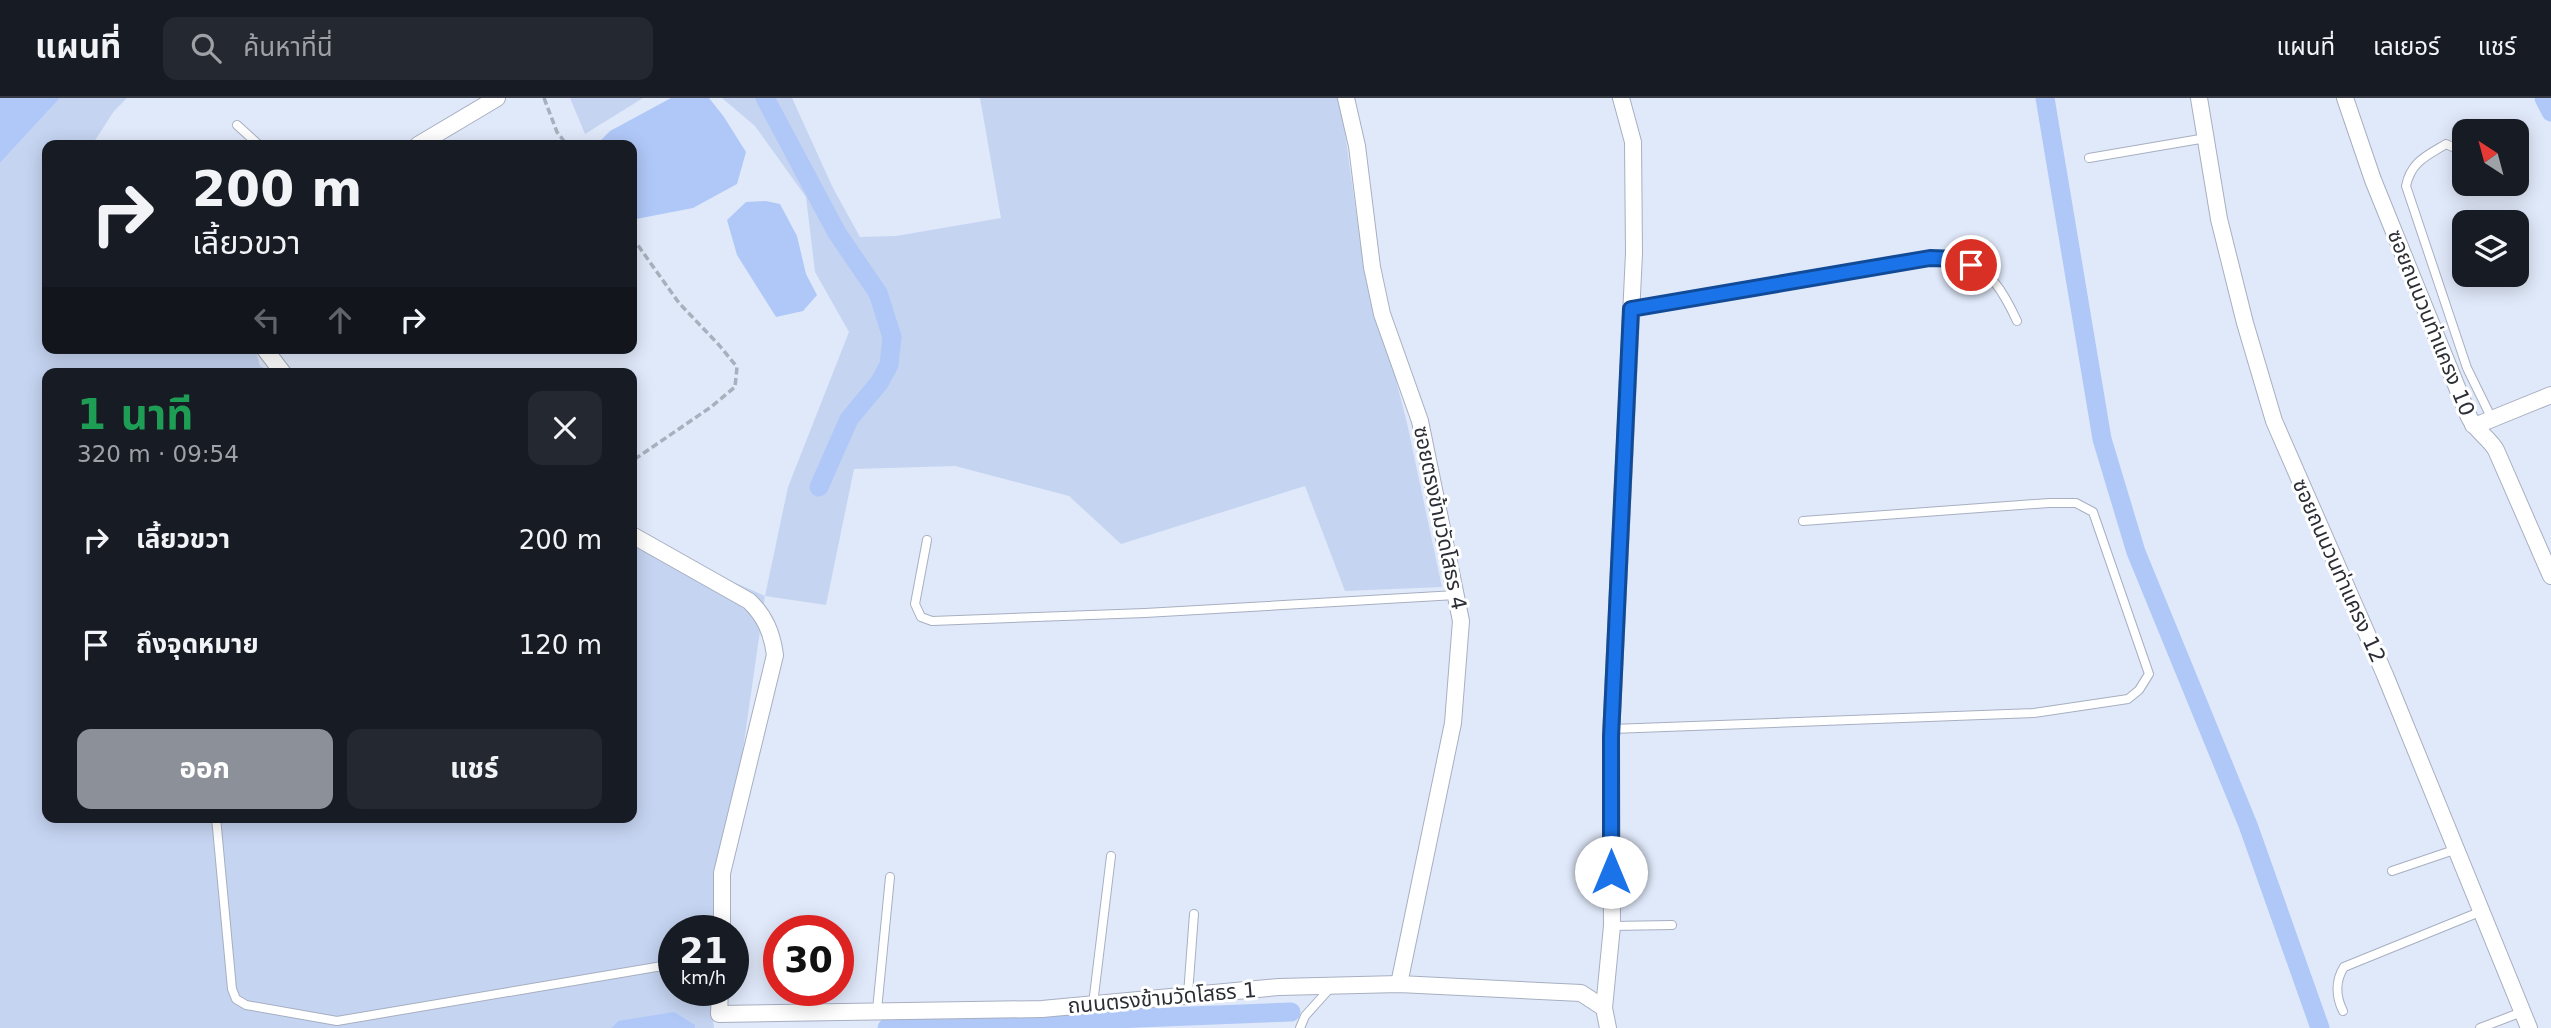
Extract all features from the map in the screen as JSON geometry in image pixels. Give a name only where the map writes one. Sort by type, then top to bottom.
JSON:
[{"type":"street","points":[[426,140],[497,98]]},
{"type":"street","name":"ซอยตรงข้ามวัดโสธร 4","points":[[1346,98],[1357,146],[1372,267],[1382,314],[1420,421],[1461,621],[1453,723],[1399,984]]},
{"type":"street","points":[[1608,1028],[1604,1008],[1612,926],[1612,729],[1634,253],[1633,142],[1622,98]]},
{"type":"street","name":"ซอยถนนวนท่าแครง 12","points":[[2199,98],[2222,232],[2274,421],[2385,675],[2529,1028]]},
{"type":"street","name":"ซอยถนนวนท่าแครง 10","points":[[2345,98],[2372,180],[2473,425],[2496,450],[2551,576]]},
{"type":"street","points":[[269,354],[279,368]]},
{"type":"street","points":[[2473,425],[2551,396]]},
{"type":"street","points":[[637,538],[749,601],[760,612],[773,642],[775,655],[722,873],[722,915]]},
{"type":"street","name":"ถนนตรงข้ามวัดโสธร 1","points":[[720,1021],[877,1010],[1042,1009],[1279,987],[1399,984],[1581,993],[1604,1008]]},
{"type":"lane","points":[[237,125],[254,140]]},
{"type":"lane","points":[[2089,158],[2206,138]]},
{"type":"lane","points":[[2452,147],[2446,144],[2417,162],[2409,173],[2406,186],[2467,368],[2492,419]]},
{"type":"lane","points":[[1631,309],[1930,258],[1958,259],[1984,271],[2002,289],[2017,321]]},
{"type":"lane","points":[[1612,729],[2034,713],[2128,699],[2139,690],[2150,674],[2094,512],[2076,503],[1803,521]]},
{"type":"lane","points":[[927,540],[915,604],[921,617],[932,621],[1145,614],[1456,596]]},
{"type":"lane","points":[[217,823],[232,989],[236,999],[246,1005],[337,1021],[658,967]]},
{"type":"lane","points":[[2392,871],[2457,849]]},
{"type":"lane","points":[[1093,1004],[1111,856]]},
{"type":"lane","points":[[877,1010],[890,877]]},
{"type":"lane","points":[[2343,1011],[2337,998],[2339,974],[2343,967],[2482,911]]},
{"type":"lane","points":[[1188,994],[1194,914]]},
{"type":"lane","points":[[1612,926],[1672,925]]},
{"type":"lane","points":[[1300,1028],[1306,1016],[1332,986]]},
{"type":"lane","points":[[2480,1028],[2522,1012]]},
{"type":"path","points":[[544,98],[563,140]]},
{"type":"path","points":[[637,244],[679,303],[737,367],[735,387],[711,407],[637,458]]},
{"type":"shaded area","points":[[0,98],[60,98],[0,163]]},
{"type":"shaded area","points":[[60,98],[127,98],[114,111],[95,140],[42,140],[42,354],[257,354],[260,366],[264,368],[42,368],[42,823],[637,823],[637,539],[765,596],[719,915],[658,915],[658,1006],[711,1006],[714,1028],[618,1021],[611,1028],[0,1028],[0,163]]},
{"type":"shaded area","points":[[570,98],[643,98],[585,134]]},
{"type":"shaded area","points":[[671,98],[709,98],[746,152],[737,184],[693,208],[637,219],[637,140],[601,140],[610,131]]},
{"type":"shaded area","points":[[722,98],[792,98],[833,188],[860,237],[896,236],[1001,218],[980,98],[1340,98],[1360,240],[1407,423],[1442,587],[1345,591],[1305,486],[1121,544],[1069,496],[955,466],[854,469],[826,605],[765,596],[788,487],[849,332],[815,272],[806,197],[755,126]]},
{"type":"shaded area","points":[[766,201],[780,204],[797,236],[806,274],[817,295],[803,311],[776,317],[737,255],[727,220],[746,202]]},
{"type":"shaded area","points":[[674,1012],[695,1025],[695,1028],[611,1028],[618,1021]]},
{"type":"waterway","points":[[765,98],[837,233],[878,293],[892,337],[889,365],[879,383],[849,419],[819,487]]},
{"type":"waterway","points":[[2045,98],[2102,439],[2136,552],[2248,825],[2320,1028]]},
{"type":"waterway","points":[[2544,98],[2551,112]]},
{"type":"waterway","points":[[887,1028],[1291,1012]]},
{"type":"route","points":[[1611,872],[1611,737],[1631,309],[1930,258],[1958,259],[1971,265]]}]
